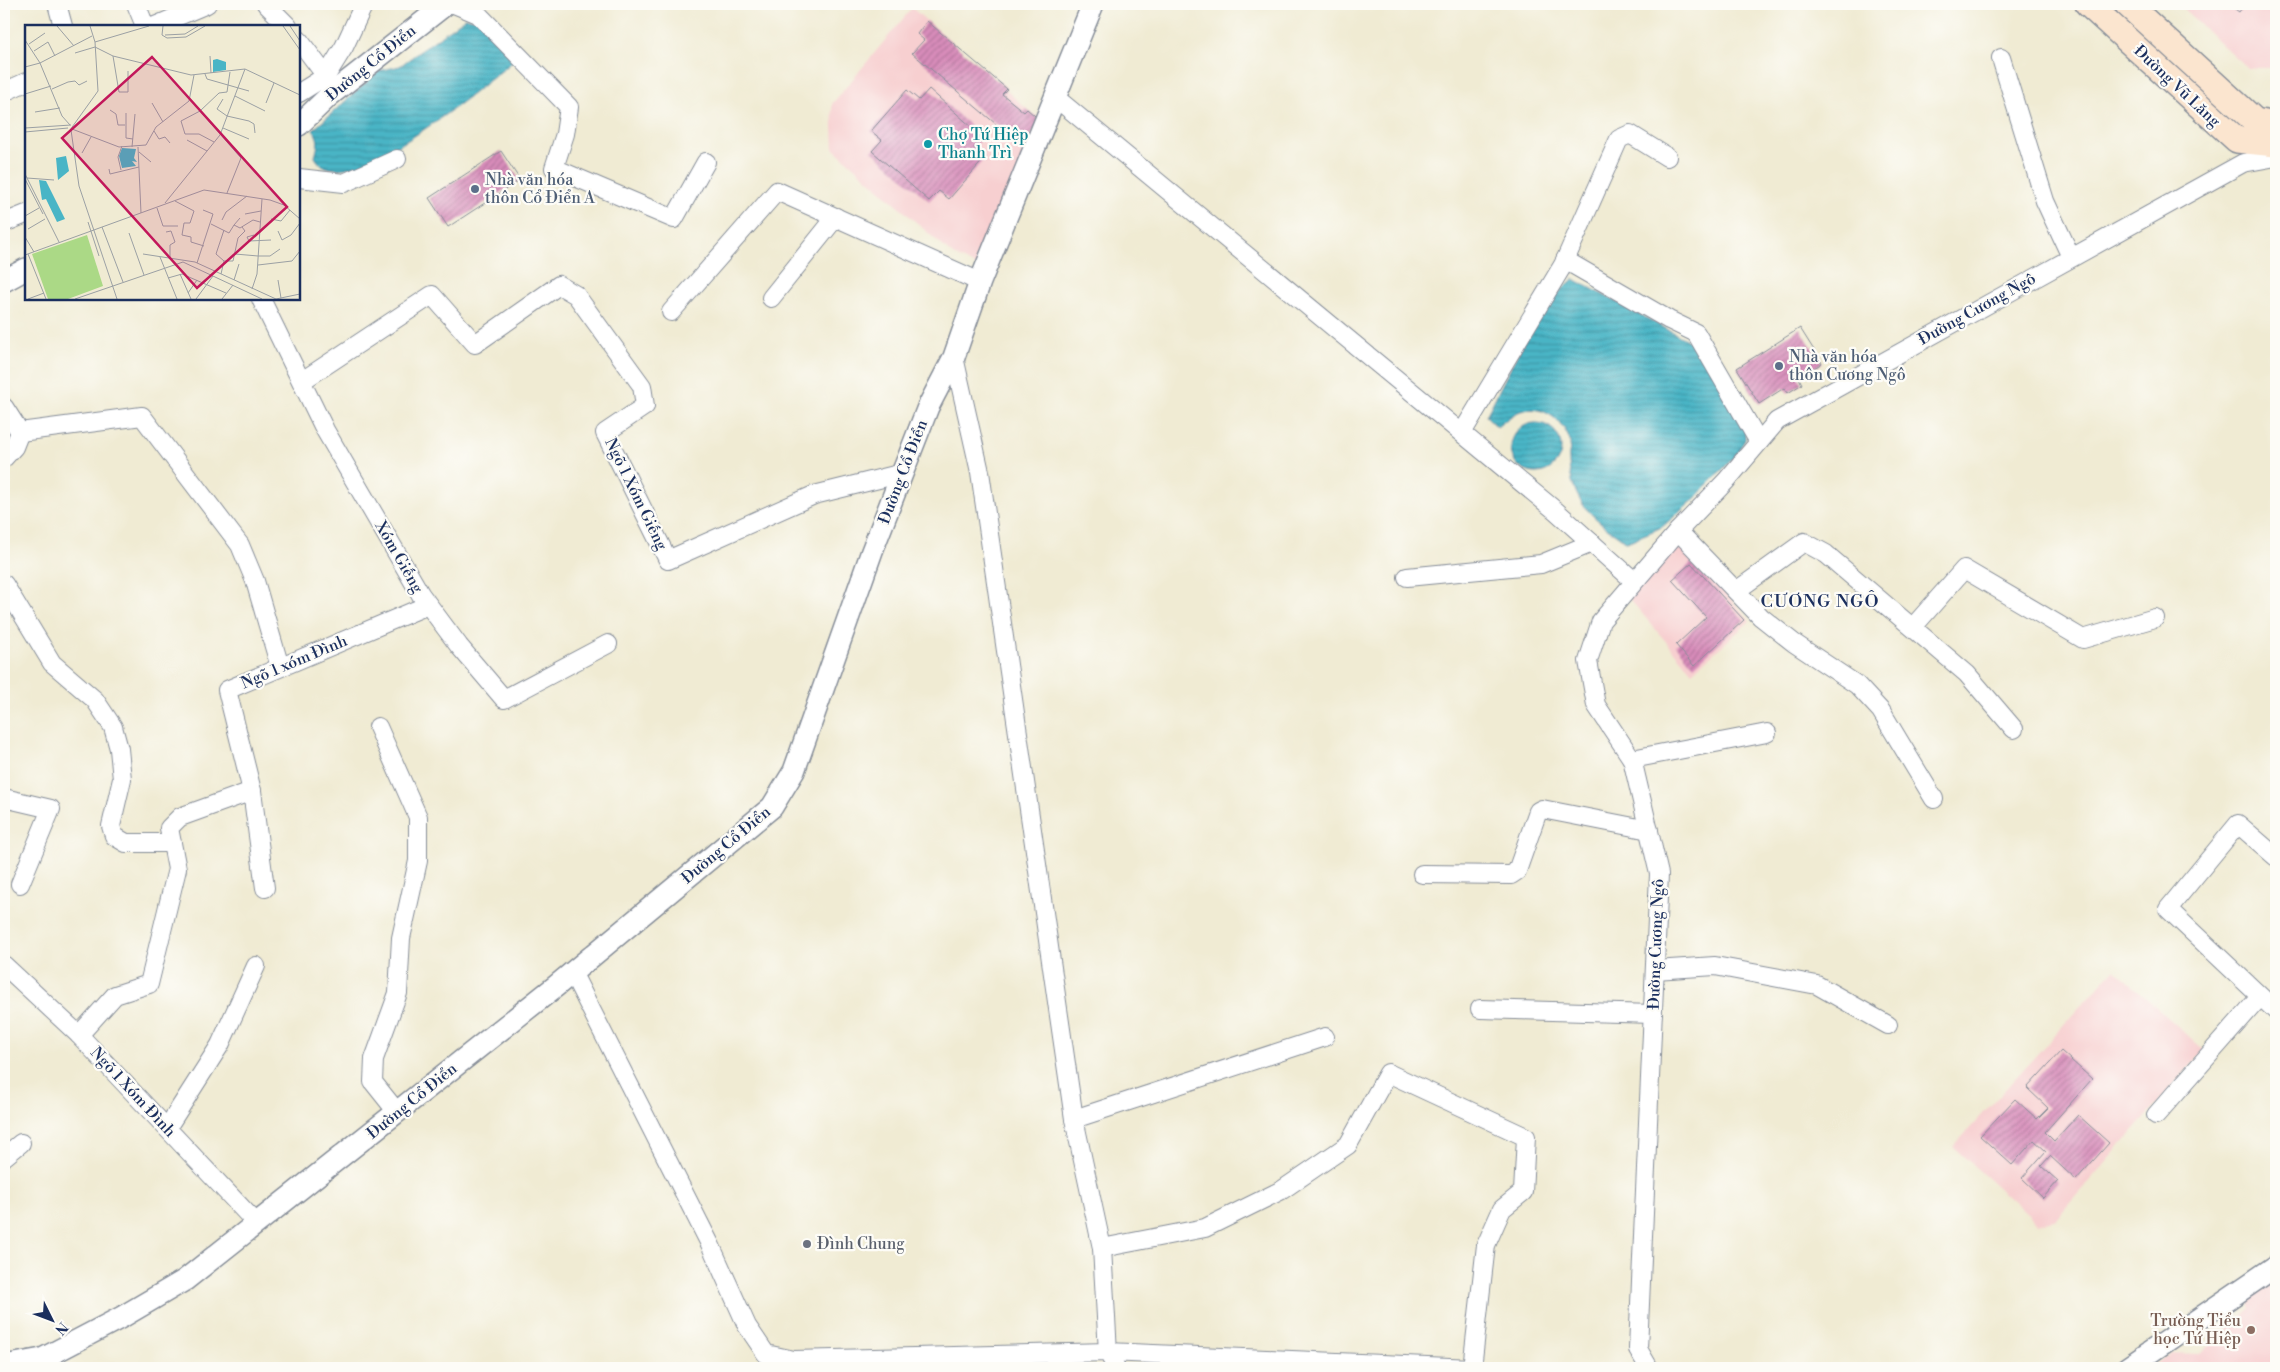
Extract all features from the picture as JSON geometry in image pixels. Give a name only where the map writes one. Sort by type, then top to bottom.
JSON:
[{"type":"main road","name":"Đường Vũ Lăng","points":[[2088,4],[2237,140],[2276,144]]},
{"type":"main road","name":"Đường Vũ Lăng","points":[[2127,4],[2255,121],[2276,125]]},
{"type":"street","points":[[57,4],[62,25]]},
{"type":"street","points":[[136,4],[145,25]]},
{"type":"street","points":[[157,25],[207,4]]},
{"type":"street","points":[[266,4],[287,25]]},
{"type":"street","points":[[328,86],[364,4]]},
{"type":"street","name":"Đường Cổ Điển","points":[[300,124],[328,86],[446,4]]},
{"type":"street","points":[[454,4],[478,14],[569,107],[565,134],[554,168],[674,219],[706,162]]},
{"type":"street","name":"Đường Cổ Điển","points":[[4,1366],[42,1359],[122,1317],[185,1280],[572,972],[772,807],[794,771],[872,551],[928,407],[954,357],[980,282],[1093,4]]},
{"type":"street","points":[[300,42],[328,86]]},
{"type":"street","points":[[2002,58],[2045,201],[2071,257]]},
{"type":"street","points":[[4,92],[25,82]]},
{"type":"street","points":[[300,93],[328,86]]},
{"type":"street","points":[[1056,98],[1556,511],[1634,581]]},
{"type":"street","points":[[1462,433],[1565,260],[1619,139],[1630,134],[1667,157]]},
{"type":"street","name":"Đường Cương Ngô","points":[[1649,1368],[1638,1349],[1659,874],[1632,758],[1596,705],[1588,660],[1601,621],[1678,531],[1726,481],[1777,421],[2243,163],[2276,157]]},
{"type":"street","points":[[300,178],[344,183],[397,159]]},
{"type":"street","points":[[671,312],[777,191],[980,282]]},
{"type":"street","points":[[4,223],[25,214]]},
{"type":"street","points":[[770,298],[836,218]]},
{"type":"street","points":[[1565,260],[1669,320],[1696,333],[1759,442]]},
{"type":"street","points":[[4,281],[25,270]]},
{"type":"street","name":"Ngõ 1 Xóm Giếng","points":[[302,381],[432,295],[475,344],[559,285],[576,295],[642,386],[645,406],[605,433],[668,560],[814,495],[903,473]]},
{"type":"street","name":"Xóm Giếng","points":[[262,300],[325,430],[428,605],[504,699],[608,644]]},
{"type":"street","points":[[954,357],[980,472],[1074,1119],[1102,1248],[1108,1352],[1116,1368]]},
{"type":"street","points":[[4,408],[20,432]]},
{"type":"street","points":[[20,432],[142,416],[240,545],[255,581],[280,668]]},
{"type":"street","points":[[4,458],[14,447],[20,432]]},
{"type":"street","points":[[1678,531],[1761,617],[1794,643],[1857,685],[1881,711],[1934,799]]},
{"type":"street","points":[[1736,591],[1804,542],[1826,554],[1967,674],[2014,729]]},
{"type":"street","points":[[1407,577],[1541,564],[1592,543]]},
{"type":"street","points":[[1913,628],[1964,569],[2083,639],[2155,618]]},
{"type":"street","points":[[4,584],[52,663],[95,700],[112,727],[119,749],[122,779],[111,826],[114,836],[126,843],[172,843]]},
{"type":"street","name":"Ngõ 1 xóm Đình","points":[[265,888],[252,791],[227,690],[428,605]]},
{"type":"street","points":[[378,727],[418,817],[418,861],[401,938],[398,993],[374,1059],[373,1082],[397,1112]]},
{"type":"street","points":[[1632,758],[1767,733]]},
{"type":"street","name":"Ngõ 1 xóm Đình","points":[[79,1036],[115,995],[149,984],[177,869],[169,828],[180,817],[252,791]]},
{"type":"street","points":[[4,798],[51,809],[20,884]]},
{"type":"street","points":[[1422,874],[1511,875],[1517,871],[1538,811],[1542,808],[1649,830]]},
{"type":"street","points":[[2276,856],[2238,824],[2168,909],[2276,1011]]},
{"type":"street","name":"Ngõ 1 Xóm Đình","points":[[4,965],[79,1036],[257,1224]]},
{"type":"street","name":"Ngõ 1 xóm Đình","points":[[167,1128],[220,1045],[256,966]]},
{"type":"street","points":[[1655,970],[1715,966],[1816,985],[1888,1025]]},
{"type":"street","points":[[572,972],[710,1244],[747,1326],[766,1354],[794,1360],[1108,1352],[1472,1368],[1486,1245],[1502,1209],[1524,1192],[1526,1137],[1388,1073],[1348,1145],[1282,1190],[1205,1228],[1102,1248]]},
{"type":"street","points":[[2156,1115],[2260,997]]},
{"type":"street","points":[[1480,1009],[1653,1014]]},
{"type":"street","points":[[1074,1119],[1325,1037]]},
{"type":"street","points":[[4,1157],[21,1143]]},
{"type":"street","points":[[2127,1368],[2276,1266]]},
{"type":"shaded area","points":[[2178,4],[2276,4],[2276,68],[2247,68]]},
{"type":"shaded area","points":[[912,8],[1042,122],[982,269],[953,255],[834,149],[832,104]]},
{"type":"shaded area","points":[[1673,547],[1682,549],[1693,557],[1750,621],[1692,672],[1627,596]]},
{"type":"shaded area","points":[[2114,969],[2204,1050],[2055,1220],[2037,1223],[1953,1147]]},
{"type":"shaded area","name":"Trường Tiểu học Tứ Hiệp","points":[[2276,1276],[2276,1368],[2150,1368],[2172,1353],[2201,1354],[2250,1308],[2250,1293]]},
{"type":"water","points":[[465,18],[477,19],[516,59],[447,113],[383,154],[354,166],[330,168],[315,157],[318,143],[317,136],[313,130],[379,71],[400,66]]},
{"type":"water","points":[[1574,279],[1700,347],[1745,426],[1745,440],[1735,456],[1696,498],[1662,527],[1627,542],[1607,528],[1579,498],[1573,485],[1570,470],[1570,441],[1567,433],[1556,419],[1541,411],[1525,410],[1516,413],[1497,427],[1486,416],[1535,324],[1560,291]]},
{"type":"water","points":[[1541,423],[1554,430],[1560,438],[1560,458],[1554,466],[1546,472],[1531,473],[1518,466],[1512,458],[1511,443],[1518,430],[1526,424]]},
{"type":"building","points":[[2228,4],[2245,4],[2239,12]]},
{"type":"building","points":[[927,21],[1007,89],[1002,94],[1024,112],[1027,109],[1042,122],[1022,146],[912,53],[924,40],[917,34]]},
{"type":"building","name":"Chợ Tứ Hiệp Thanh Trì","points":[[929,89],[983,137],[974,148],[985,158],[949,199],[939,191],[929,201],[872,151],[882,140],[871,131],[907,90],[919,100]]},
{"type":"building","name":"Nhà văn hóa thôn Cổ Điển A","points":[[501,151],[520,180],[448,227],[429,198]]},
{"type":"building","name":"Nhà văn hóa thôn Cương Ngô","points":[[1800,328],[1822,363],[1799,378],[1802,384],[1788,393],[1784,388],[1759,404],[1737,368]]},
{"type":"building","points":[[1691,563],[1744,620],[1694,666],[1676,645],[1706,617],[1672,580]]},
{"type":"building","points":[[2061,1051],[2092,1079],[2045,1132],[2054,1141],[2078,1115],[2109,1143],[2076,1180],[2050,1156],[2041,1166],[2058,1181],[2043,1198],[2022,1178],[2046,1151],[2034,1140],[2012,1165],[1980,1136],[2015,1099],[2037,1119],[2048,1108],[2027,1088]]},
{"type":"place","name":"Chợ Tứ Hiệp Thanh Trì","points":[[928,144]]},
{"type":"place","name":"Nhà văn hóa thôn Cổ Điển A","points":[[475,189]]},
{"type":"place","name":"Nhà văn hóa thôn Cương Ngô","points":[[1779,366]]},
{"type":"place","name":"Đình Chung","points":[[807,1244]]},
{"type":"place","name":"Trường Tiểu học Tứ Hiệp","points":[[2251,1330]]},
{"type":"district","name":"CƯƠNG NGÔ","points":[[1820,601]]}]
